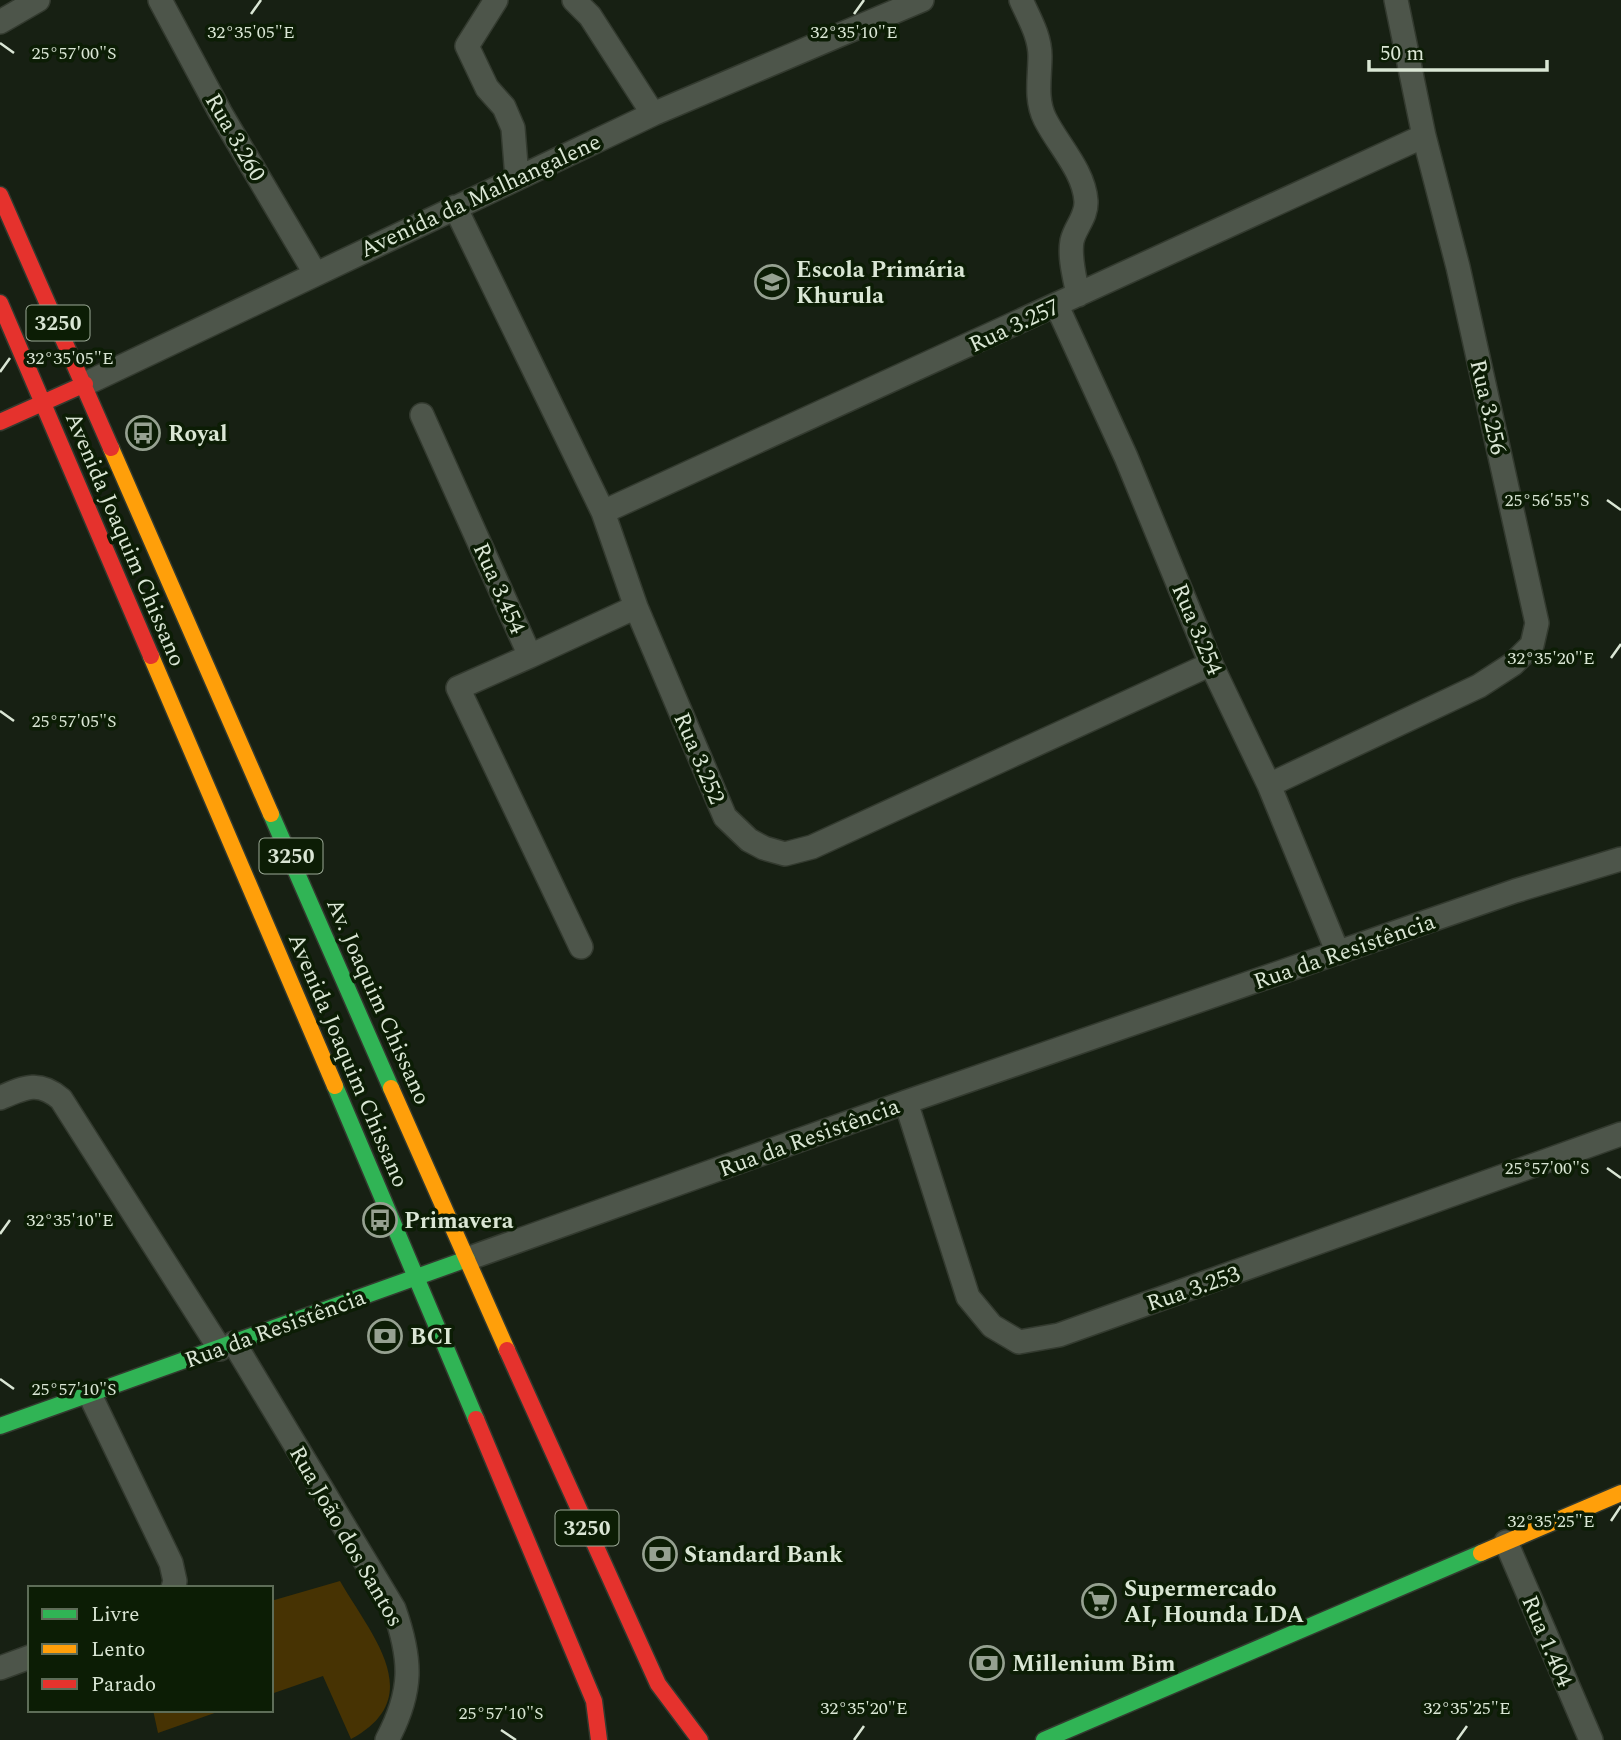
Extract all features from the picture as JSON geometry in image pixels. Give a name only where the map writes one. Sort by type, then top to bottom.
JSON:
[{"type":"main road","name":"Av. Joaquim Chissano","points":[[0,195],[467,1259],[658,1684],[699,1740]]},
{"type":"main road","points":[[0,303],[43,403]]},
{"type":"main road","name":"Avenida da Malhangalene","points":[[0,422],[85,384]]},
{"type":"main road","name":"Avenida Joaquim Chissano","points":[[43,403],[417,1277],[594,1701],[599,1740]]},
{"type":"main road","name":"Rua da Resistência","points":[[0,1426],[467,1259]]},
{"type":"main road","points":[[1057,1737],[1621,1493]]},
{"type":"street","points":[[0,22],[38,0]]},
{"type":"street","name":"Rua 3.260","points":[[160,0],[220,112],[315,273]]},
{"type":"street","points":[[496,0],[467,46],[487,88],[503,107],[513,128],[517,177]]},
{"type":"street","points":[[574,0],[590,16],[653,114]]},
{"type":"street","name":"Avenida da Malhangalene","points":[[85,384],[653,114],[922,0]]},
{"type":"street","points":[[1021,0],[1037,37],[1040,55],[1037,81],[1044,117],[1083,185],[1086,203],[1083,219],[1072,239],[1071,255],[1078,295]]},
{"type":"street","name":"Rua 3.256","points":[[1269,785],[1479,686],[1513,664],[1532,645],[1537,623],[1458,267],[1424,136],[1396,0]]},
{"type":"street","name":"Rua 3.257","points":[[603,512],[1424,136]]},
{"type":"street","name":"Rua 3.252","points":[[455,207],[603,512],[635,607],[725,817],[749,840],[785,855],[812,847],[1211,664]]},
{"type":"street","name":"Rua 3.254","points":[[1057,306],[1126,457],[1211,664],[1269,785],[1338,953]]},
{"type":"street","name":"Rua 3.454","points":[[422,415],[530,656],[635,607]]},
{"type":"street","points":[[530,656],[458,688],[581,947]]},
{"type":"street","name":"Rua da Resistência","points":[[467,1259],[906,1102],[1515,891],[1621,859]]},
{"type":"street","name":"Rua João dos Santos","points":[[0,1098],[36,1085],[49,1089],[61,1099],[227,1346],[394,1609],[407,1645],[409,1676],[401,1714],[387,1740]]},
{"type":"street","name":"Rua 3.253","points":[[906,1102],[968,1297],[992,1326],[1020,1342],[1071,1331],[1621,1135]]},
{"type":"street","points":[[90,1395],[171,1563],[174,1586]]},
{"type":"street","name":"Rua 1.404","points":[[1506,1542],[1591,1740]]},
{"type":"street","points":[[0,1668],[28,1658]]},
{"type":"shaded area","points":[[340,1581],[378,1644],[390,1685],[387,1704],[374,1722],[351,1739],[323,1676],[273,1693],[273,1600]]},
{"type":"shaded area","points":[[153,1712],[217,1712],[158,1733]]},
{"type":"traffic: fast","points":[[271,814],[391,1088]]},
{"type":"traffic: fast","points":[[335,1086],[476,1419]]},
{"type":"traffic: fast","points":[[0,1426],[467,1259]]},
{"type":"traffic: fast","points":[[1044,1740],[1481,1553]]},
{"type":"traffic: slow","points":[[111,448],[271,814]]},
{"type":"traffic: slow","points":[[151,656],[335,1086]]},
{"type":"traffic: slow","points":[[391,1088],[507,1350]]},
{"type":"traffic: slow","points":[[1481,1553],[1621,1493]]},
{"type":"traffic: jam","points":[[0,195],[111,448]]},
{"type":"traffic: jam","points":[[0,303],[151,656]]},
{"type":"traffic: jam","points":[[0,422],[85,384]]},
{"type":"traffic: jam","points":[[507,1350],[658,1684],[700,1740]]},
{"type":"traffic: jam","points":[[476,1419],[594,1701],[599,1740]]},
{"type":"place","name":"Escola Primária Khurula","points":[[772,282]]},
{"type":"place","name":"Royal","points":[[143,433]]},
{"type":"place","name":"Primavera","points":[[380,1220]]},
{"type":"place","name":"BCI","points":[[385,1336]]},
{"type":"place","name":"Standard Bank","points":[[660,1554]]},
{"type":"place","name":"Supermercado AI, Hounda LDA","points":[[1099,1601]]},
{"type":"place","name":"Millenium Bim","points":[[987,1663]]}]
